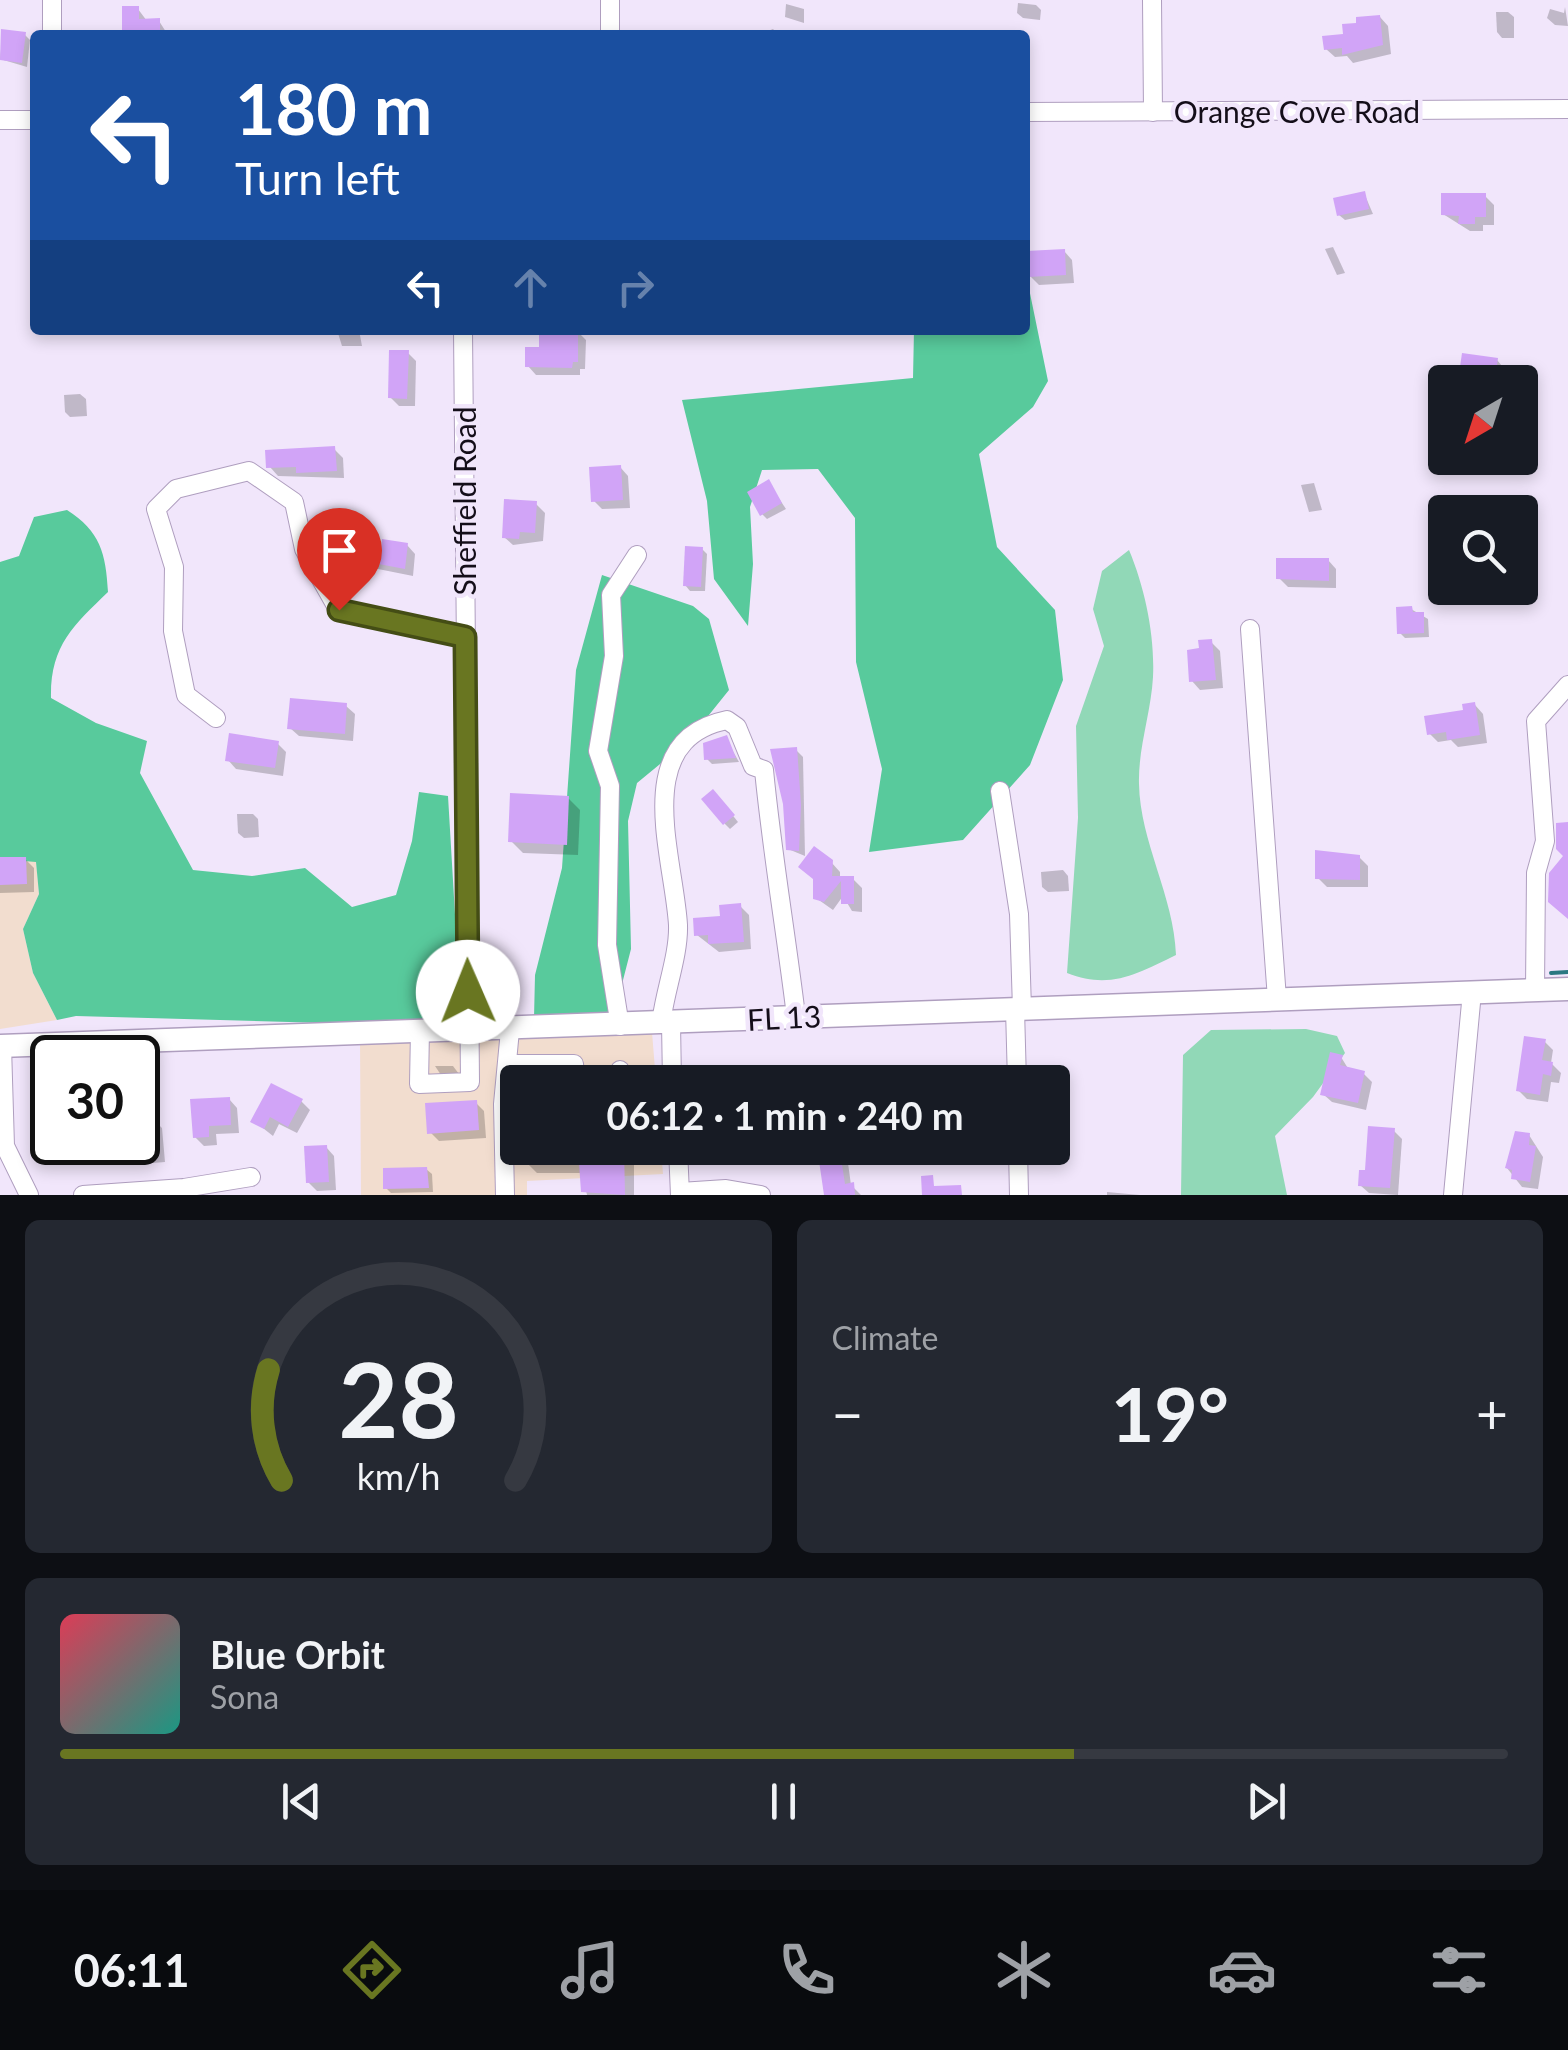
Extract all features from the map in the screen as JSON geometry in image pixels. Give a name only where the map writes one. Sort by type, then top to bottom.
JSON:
[{"type":"main road","name":"FL 13","points":[[1,1046],[1568,989]]},
{"type":"street","points":[[52,0],[52,30]]},
{"type":"street","points":[[610,0],[610,30]]},
{"type":"street","points":[[1152,0],[1153,112]]},
{"type":"street","name":"Orange Cove Road","points":[[1030,112],[1568,109]]},
{"type":"street","points":[[0,120],[30,120]]},
{"type":"street","name":"Sheffield Road","points":[[420,1030],[419,1084],[470,1082],[463,335]]},
{"type":"street","points":[[216,718],[186,695],[173,631],[174,568],[156,509],[176,489],[249,471],[294,502],[304,549],[339,610],[465,637]]},
{"type":"street","points":[[620,1026],[607,945],[610,786],[598,751],[614,656],[612,595],[637,555]]},
{"type":"street","points":[[1250,629],[1277,999]]},
{"type":"street","points":[[1535,990],[1536,873],[1546,841],[1536,722],[1568,685]]},
{"type":"street","points":[[670,1065],[666,1024],[678,930],[664,808],[666,769],[680,742],[727,720],[736,726],[753,766],[764,770],[774,880],[785,918],[796,1016]]},
{"type":"street","points":[[1000,791],[1019,914],[1017,1065]]},
{"type":"street","points":[[1452,1195],[1472,992]]},
{"type":"street","points":[[505,1195],[503,1104],[510,1064],[510,1030]]},
{"type":"street","points":[[1,1046],[5,1146],[29,1195]]},
{"type":"street","points":[[510,1064],[574,1065]]},
{"type":"street","points":[[679,1165],[680,1193],[726,1189],[760,1195]]},
{"type":"street","points":[[1019,1165],[1020,1195]]},
{"type":"street","points":[[83,1195],[184,1188],[251,1178]]},
{"type":"shaded area","points":[[0,859],[36,861],[39,894],[23,929],[33,973],[57,1020],[0,1029]]},
{"type":"shaded area","points":[[652,1032],[655,1065],[500,1065],[500,1165],[662,1165],[663,1174],[527,1181],[527,1195],[361,1195],[360,1039]]},
{"type":"green space","points":[[1030,293],[1048,381],[1033,407],[979,454],[997,547],[1055,610],[1063,680],[1030,765],[963,840],[869,852],[882,769],[856,662],[855,518],[818,469],[762,470],[750,507],[753,564],[748,626],[714,579],[707,501],[682,400],[913,378],[914,335],[1030,335]]},
{"type":"green space","points":[[67,510],[87,526],[99,544],[108,592],[74,627],[59,651],[51,698],[96,723],[147,741],[140,773],[193,870],[252,876],[305,868],[352,907],[396,895],[412,841],[419,792],[448,796],[461,1016],[360,1024],[76,1016],[57,1020],[33,973],[23,929],[39,894],[36,862],[0,859],[0,562],[19,556],[34,517]]},
{"type":"green space","points":[[1129,550],[1148,612],[1153,661],[1139,771],[1141,806],[1170,912],[1176,955],[1136,974],[1097,980],[1067,973],[1078,818],[1076,726],[1104,646],[1093,609],[1102,571]]},
{"type":"green space","points":[[602,575],[693,606],[709,619],[729,690],[688,741],[637,783],[628,821],[631,949],[613,1019],[534,1018],[535,975],[562,868],[576,670]]},
{"type":"green space","points":[[1306,1029],[1337,1036],[1345,1053],[1313,1097],[1275,1136],[1287,1195],[1181,1195],[1183,1055],[1211,1030]]},
{"type":"building","points":[[122,6],[139,6],[139,19],[160,18],[160,30],[122,30]]},
{"type":"building","points":[[1380,15],[1383,45],[1342,55],[1342,48],[1324,50],[1322,36],[1343,34],[1342,24],[1356,23],[1356,17]]},
{"type":"building","points":[[1,29],[26,32],[22,63],[0,60]]},
{"type":"building","points":[[1365,191],[1369,209],[1337,216],[1333,198]]},
{"type":"building","points":[[1441,193],[1486,193],[1486,217],[1475,217],[1475,224],[1458,224],[1459,216],[1441,215]]},
{"type":"building","points":[[1065,249],[1066,275],[1030,277],[1030,251]]},
{"type":"building","points":[[539,335],[578,335],[578,362],[573,362],[572,368],[525,367],[525,347],[539,347]]},
{"type":"building","points":[[389,350],[409,350],[407,399],[388,398]]},
{"type":"building","points":[[1462,353],[1498,358],[1497,365],[1460,365]]},
{"type":"building","points":[[335,446],[337,471],[296,473],[296,467],[266,468],[265,450]]},
{"type":"building","points":[[621,465],[623,500],[591,502],[589,467]]},
{"type":"building","points":[[769,479],[782,503],[760,516],[747,492]]},
{"type":"building","points":[[504,499],[537,501],[535,533],[520,532],[519,539],[502,538]]},
{"type":"building","points":[[382,539],[408,543],[405,569],[347,558],[349,543],[381,548]]},
{"type":"building","points":[[685,546],[703,547],[701,587],[683,586]]},
{"type":"building","points":[[1276,558],[1329,558],[1329,581],[1276,579]]},
{"type":"building","points":[[1412,606],[1413,612],[1424,612],[1424,633],[1397,634],[1396,607]]},
{"type":"building","points":[[1212,639],[1216,680],[1189,682],[1187,650],[1199,648],[1198,640]]},
{"type":"building","points":[[290,698],[347,703],[345,734],[287,729]]},
{"type":"building","points":[[1475,702],[1480,735],[1447,740],[1446,732],[1427,735],[1424,716],[1463,710],[1462,704]]},
{"type":"building","points":[[229,733],[279,741],[275,768],[225,761]]},
{"type":"building","points":[[727,735],[736,758],[704,760],[703,743]]},
{"type":"building","points":[[797,747],[799,851],[786,850],[783,804],[770,749]]},
{"type":"building","points":[[713,789],[735,815],[723,825],[701,799]]},
{"type":"building","points":[[510,793],[569,796],[567,845],[508,842]]},
{"type":"building","points":[[1568,822],[1568,919],[1548,902],[1549,873],[1563,856],[1556,849],[1556,823]]},
{"type":"building","points":[[814,846],[833,860],[832,876],[854,876],[854,904],[841,904],[841,881],[824,902],[813,899],[813,879],[798,867]]},
{"type":"building","points":[[1315,850],[1360,855],[1360,880],[1315,879]]},
{"type":"building","points":[[0,857],[26,857],[27,884],[0,885]]},
{"type":"building","points":[[741,903],[744,942],[708,944],[708,935],[694,936],[693,918],[720,916],[719,905]]},
{"type":"building","points":[[1524,1036],[1546,1039],[1542,1060],[1553,1062],[1551,1076],[1543,1074],[1540,1095],[1516,1091]]},
{"type":"building","points":[[1330,1052],[1343,1055],[1340,1065],[1365,1071],[1358,1103],[1320,1095]]},
{"type":"building","points":[[271,1083],[303,1099],[288,1127],[270,1117],[264,1129],[250,1122]]},
{"type":"building","points":[[230,1097],[231,1125],[209,1126],[209,1137],[193,1138],[190,1099]]},
{"type":"building","points":[[477,1100],[479,1130],[427,1134],[425,1103]]},
{"type":"building","points":[[1368,1126],[1395,1128],[1390,1188],[1358,1186],[1359,1170],[1365,1170]]},
{"type":"building","points":[[1515,1131],[1530,1133],[1529,1145],[1536,1146],[1530,1182],[1511,1179],[1512,1170],[1505,1168]]},
{"type":"building","points":[[327,1145],[329,1182],[306,1183],[304,1146]]},
{"type":"building","points":[[579,1165],[624,1165],[625,1195],[581,1192]]},
{"type":"building","points":[[820,1165],[842,1165],[845,1184],[854,1182],[855,1195],[824,1195]]},
{"type":"building","points":[[427,1167],[429,1188],[383,1189],[383,1168]]},
{"type":"building","points":[[933,1175],[934,1186],[961,1185],[962,1195],[922,1195],[921,1176]]},
{"type":"waterway","points":[[1551,973],[1568,972]]},
{"type":"route","points":[[339,610],[417,630],[465,637],[468,992]]}]
